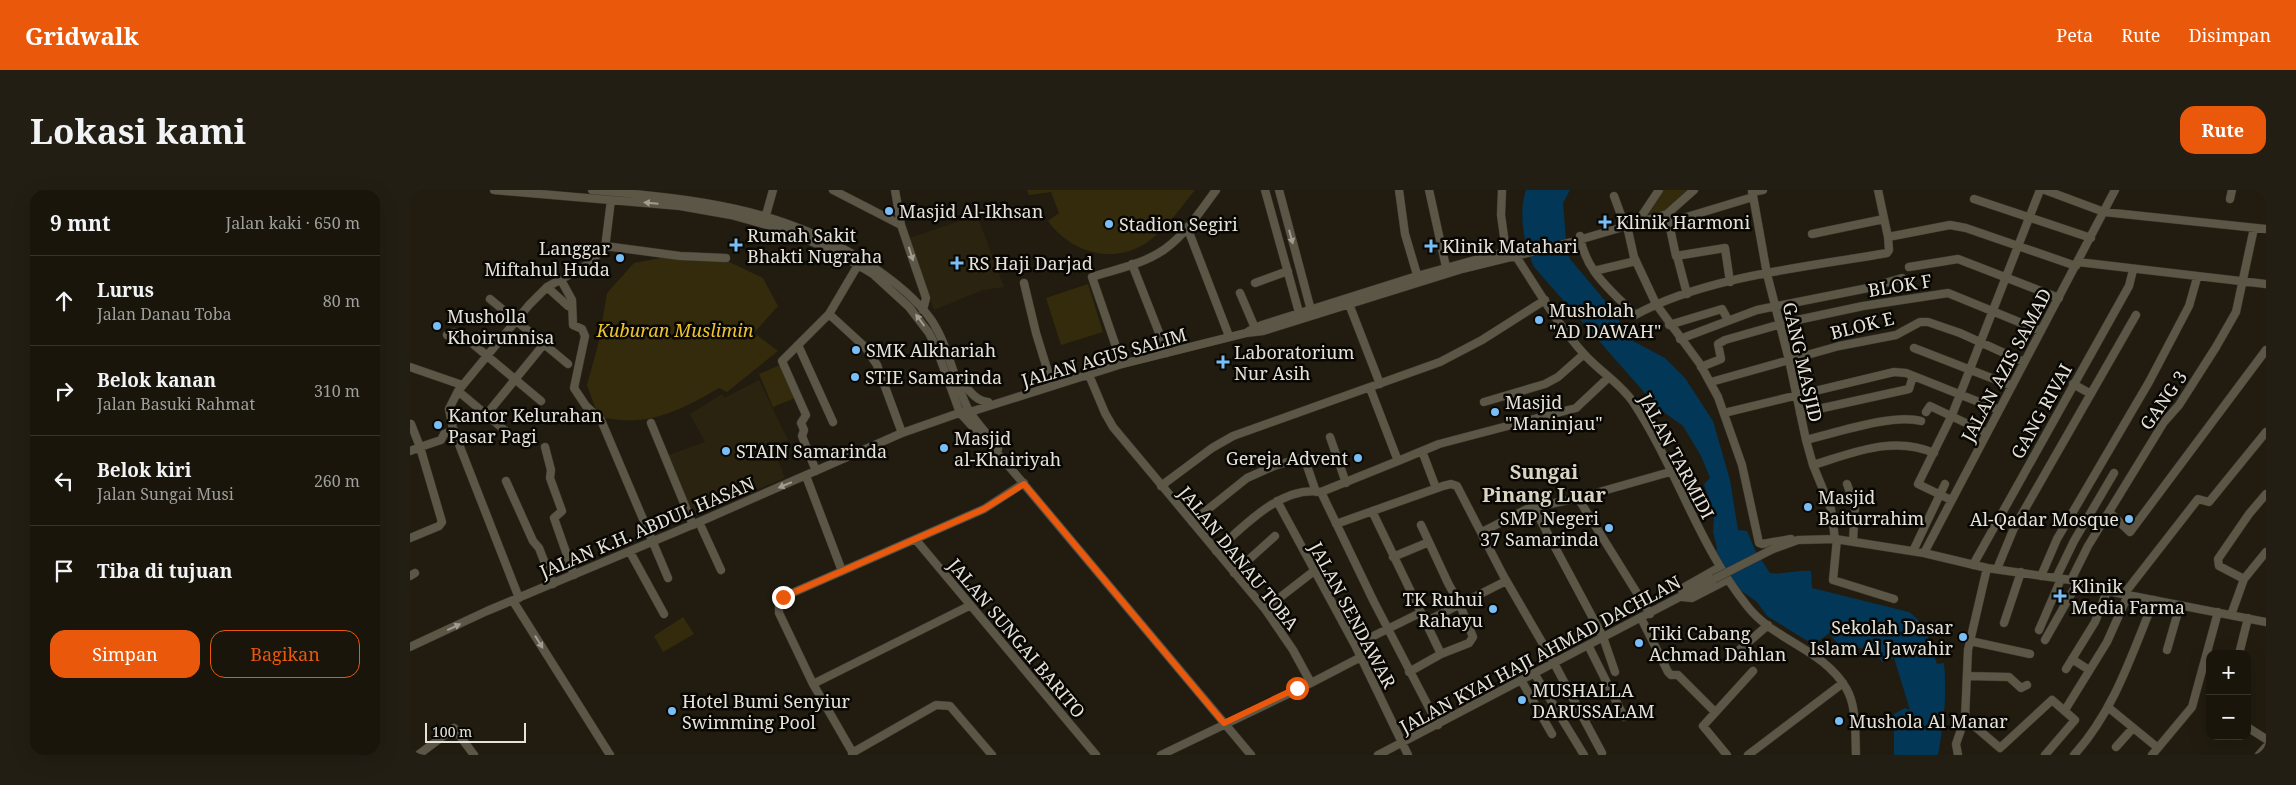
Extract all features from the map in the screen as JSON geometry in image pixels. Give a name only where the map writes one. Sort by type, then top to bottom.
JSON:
[{"type":"street","points":[[494,190],[766,215],[818,236],[858,257],[888,276],[923,310],[937,331],[969,410],[1008,464],[1250,755]]},
{"type":"street","points":[[592,190],[649,192],[732,211],[785,230],[858,265],[885,283],[919,318],[936,347],[960,413],[1008,464]]},
{"type":"street","points":[[766,215],[773,190]]},
{"type":"street","points":[[833,190],[901,225]]},
{"type":"street","points":[[895,190],[901,225],[926,298],[923,310]]},
{"type":"street","points":[[1122,364],[1092,277],[1132,264],[1165,249],[1187,228],[1216,190]]},
{"type":"street","points":[[1265,190],[1300,316]]},
{"type":"street","points":[[1279,190],[1312,312]]},
{"type":"street","points":[[1399,190],[1405,234],[1418,279]]},
{"type":"street","points":[[1429,190],[1446,267]]},
{"type":"street","points":[[1502,190],[1501,215],[1506,252]]},
{"type":"street","points":[[1637,223],[1659,190]]},
{"type":"street","points":[[1518,252],[1590,236],[1667,214],[1694,190]]},
{"type":"street","points":[[1680,219],[1763,190]]},
{"type":"street","points":[[1577,238],[1583,253],[1594,271],[1635,315],[1656,304],[1730,282],[1887,253],[1889,250],[1888,237],[1878,190]]},
{"type":"street","points":[[1951,500],[1918,484],[1960,396],[2040,190]]},
{"type":"street","points":[[2045,190],[2104,212],[2266,229]]},
{"type":"street","name":"JALAN AZIS SAMAD","points":[[1924,553],[2115,190]]},
{"type":"street","points":[[2230,199],[2232,190]]},
{"type":"street","name":"GANG MASJID","points":[[1752,193],[1767,274],[1775,305],[1784,323],[1789,360],[1806,440],[1813,465],[1831,509],[1836,539],[1833,580],[1894,599]]},
{"type":"street","points":[[1614,196],[1636,261],[1656,304],[1701,366],[1711,382],[1724,412],[1742,466],[1759,543],[1762,544],[1787,538],[1853,541],[1924,553],[1987,568],[2074,581],[2126,595],[2266,621]]},
{"type":"street","points":[[1974,199],[2090,238]]},
{"type":"street","points":[[610,755],[516,599],[454,430],[449,409],[460,388],[529,305],[547,288],[585,266],[605,246],[611,200]]},
{"type":"street","points":[[1667,214],[1687,294]]},
{"type":"street","points":[[1812,234],[1884,219]]},
{"type":"street","points":[[1888,237],[1950,225],[1966,228],[2077,264],[2266,284]]},
{"type":"street","points":[[1187,228],[1229,336]]},
{"type":"street","name":"GANG 3","points":[[2045,640],[2109,512],[2164,422],[2175,410],[2216,347],[2239,304],[2254,228]]},
{"type":"street","points":[[605,246],[680,256],[726,258]]},
{"type":"street","points":[[1677,256],[1725,248],[1730,282]]},
{"type":"street","name":"JALAN AGUS SALIM","points":[[1312,312],[1349,304],[1446,267],[1482,261],[1506,252],[1518,252]]},
{"type":"street","name":"JALAN AGUS SALIM","points":[[960,413],[1122,364],[1229,336],[1260,331],[1312,312],[1418,279],[1518,252]]},
{"type":"street","name":"JALAN TARMIDI","points":[[1518,252],[1545,300],[1584,354],[1632,400],[1729,582],[1749,608],[1768,624],[1825,662],[1843,683],[1852,705],[1856,755]]},
{"type":"street","points":[[1909,267],[1958,259],[2059,298]]},
{"type":"street","points":[[1594,271],[1636,261]]},
{"type":"street","points":[[1132,264],[1167,353]]},
{"type":"street","points":[[816,471],[802,433],[804,430],[802,422],[806,415],[783,363],[783,359],[829,314],[858,265]]},
{"type":"street","name":"GANG RIVAI","points":[[1973,565],[2073,384],[2130,286],[2133,270]]},
{"type":"street","points":[[1255,283],[1288,271]]},
{"type":"street","points":[[1680,339],[1728,320],[1775,305],[1868,288],[1902,278]]},
{"type":"street","points":[[2041,576],[2057,539],[2149,382],[2189,306],[2197,278]]},
{"type":"street","points":[[560,280],[572,300],[573,325],[582,329],[585,336],[574,388],[586,406],[601,420],[632,488],[651,542],[668,578]]},
{"type":"street","points":[[1024,283],[1036,334],[1052,385]]},
{"type":"street","points":[[547,288],[568,306]]},
{"type":"street","points":[[1240,293],[1255,328]]},
{"type":"street","name":"BLOK F","points":[[1701,366],[1721,359],[1719,342],[1784,323],[1863,306],[1948,293],[2041,331]]},
{"type":"street","points":[[490,299],[568,364]]},
{"type":"street","points":[[1161,486],[1200,456],[1233,436],[1440,362],[1463,351],[1545,300]]},
{"type":"street","points":[[1349,304],[1380,384]]},
{"type":"street","points":[[1670,325],[1722,309],[1728,320]]},
{"type":"street","points":[[829,314],[865,347],[877,365],[902,433]]},
{"type":"street","points":[[1997,569],[2014,528],[2136,314]]},
{"type":"street","name":"JALAN AGUS SALIM","points":[[1246,332],[1300,316]]},
{"type":"street","name":"BLOK E","points":[[1711,382],[1839,346],[1896,334],[1920,322],[1928,322],[1981,342],[2024,362]]},
{"type":"street","points":[[447,335],[454,332],[461,334],[541,401]]},
{"type":"street","points":[[486,415],[544,344]]},
{"type":"street","points":[[798,344],[834,422]]},
{"type":"street","points":[[1914,348],[2012,386]]},
{"type":"street","points":[[2109,512],[2130,532],[2266,350]]},
{"type":"street","points":[[1484,402],[1545,384],[1558,377],[1584,354]]},
{"type":"street","points":[[410,367],[460,388],[486,415],[514,438]]},
{"type":"street","points":[[952,370],[973,394],[982,401],[988,402]]},
{"type":"street","points":[[1724,412],[1894,372],[1913,376],[1999,410]]},
{"type":"street","name":"JALAN DANAU TOBA","points":[[1089,375],[1113,427],[1266,609],[1293,650],[1311,683]]},
{"type":"street","points":[[1800,413],[1909,389],[1913,376]]},
{"type":"street","points":[[1216,551],[1264,509],[1277,501],[1319,492],[1346,483],[1438,444],[1576,408],[1609,377]]},
{"type":"street","points":[[2073,384],[2091,394]]},
{"type":"street","points":[[1370,388],[1398,461]]},
{"type":"street","points":[[969,410],[988,402],[1032,389],[1040,389]]},
{"type":"street","points":[[1926,412],[1930,406],[1987,433]]},
{"type":"street","name":"JALAN K.H. ABDUL HASAN","points":[[410,646],[516,599],[696,524],[902,433],[960,413]]},
{"type":"street","points":[[1806,440],[1892,419],[1906,418],[1921,421]]},
{"type":"street","points":[[651,423],[696,524],[720,570]]},
{"type":"street","points":[[410,538],[439,526],[442,522],[411,424]]},
{"type":"street","points":[[410,451],[441,440],[445,434],[454,430]]},
{"type":"street","points":[[2065,710],[2114,628],[2126,595],[2153,555],[2198,499],[2209,502],[2266,432]]},
{"type":"street","points":[[1330,437],[1346,483]]},
{"type":"street","points":[[1813,465],[1888,444],[1915,446],[1934,453]]},
{"type":"street","points":[[545,447],[551,470],[550,478],[562,511],[554,518],[574,575]]},
{"type":"street","points":[[1422,451],[1436,488]]},
{"type":"street","points":[[1192,522],[1247,478],[1274,466],[1304,457],[1319,492],[1409,672],[1438,725]]},
{"type":"street","points":[[1482,532],[1516,513],[1670,472]]},
{"type":"street","points":[[2039,630],[2074,541],[2114,473]]},
{"type":"street","points":[[806,476],[842,571]]},
{"type":"street","points":[[506,481],[533,541],[539,548],[553,584]]},
{"type":"street","points":[[992,755],[950,706],[943,704],[936,705],[853,754],[813,684],[779,613],[779,602],[783,597],[984,509],[1024,484]]},
{"type":"street","points":[[1336,524],[1436,488],[1451,484],[1459,488],[1506,580],[1554,663],[1602,754]]},
{"type":"street","points":[[1847,484],[1855,506],[1853,541]]},
{"type":"street","points":[[1913,551],[1945,484]]},
{"type":"street","points":[[2244,579],[2219,566],[2217,562],[2232,537],[2266,494]]},
{"type":"street","points":[[1578,498],[1650,614]]},
{"type":"street","name":"JALAN SENDAWAR","points":[[1277,501],[1355,645],[1408,755]]},
{"type":"street","points":[[1534,508],[1603,637],[1616,672]]},
{"type":"street","points":[[1372,511],[1441,654]]},
{"type":"street","points":[[1409,672],[1441,654],[1472,640],[1473,634],[1421,524]]},
{"type":"street","points":[[1234,573],[1275,536]]},
{"type":"street","name":"JALAN SUNGAI BARITO","points":[[916,540],[969,606],[1096,755]]},
{"type":"street","name":"JALAN KYAI HAJI AHMAD DACHLAN","points":[[1378,755],[1650,614],[1714,578],[1773,549],[1798,540]]},
{"type":"street","points":[[1393,557],[1429,542]]},
{"type":"street","points":[[630,552],[664,614]]},
{"type":"street","points":[[2231,615],[2244,579],[2266,552]]},
{"type":"street","points":[[1720,568],[1683,588],[1682,597],[1692,598],[1729,582]]},
{"type":"street","points":[[1958,755],[1956,744],[1965,718],[1970,642],[1987,568]]},
{"type":"street","points":[[1266,609],[1314,571]]},
{"type":"street","points":[[2004,623],[2021,572]]},
{"type":"street","points":[[1425,622],[1506,580]]},
{"type":"street","points":[[2066,669],[2096,622],[2107,591]]},
{"type":"street","points":[[2074,755],[2096,731],[2109,708],[2154,600]]},
{"type":"street","points":[[2167,650],[2180,605]]},
{"type":"street","points":[[813,684],[969,606]]},
{"type":"street","points":[[2152,755],[2192,707],[2218,612]]},
{"type":"street","points":[[1355,645],[1420,613]]},
{"type":"street","points":[[1641,618],[1670,674],[1678,675],[1715,712]]},
{"type":"street","points":[[2240,650],[2248,618]]},
{"type":"street","points":[[1737,652],[1768,624]]},
{"type":"street","points":[[1970,642],[2030,654]]},
{"type":"street","points":[[1588,645],[1624,716]]},
{"type":"street","points":[[1161,755],[1361,657]]},
{"type":"street","points":[[2072,659],[2089,670]]},
{"type":"street","points":[[1727,755],[1703,727],[1753,671]]},
{"type":"street","points":[[1534,673],[1584,755]]},
{"type":"street","points":[[1967,676],[2008,677],[2021,688],[2028,684]]},
{"type":"street","points":[[1521,680],[1552,734]]},
{"type":"street","points":[[1748,755],[1843,683]]},
{"type":"street","points":[[1993,755],[2050,700],[2065,710],[2075,721],[2045,755]]},
{"type":"street","points":[[2109,708],[2158,748]]},
{"type":"street","points":[[1965,718],[2000,748]]},
{"type":"street","points":[[418,755],[454,728],[474,755]]},
{"type":"street","points":[[2116,747],[2133,728]]},
{"type":"street","points":[[2251,730],[2266,739]]},
{"type":"street","points":[[2259,755],[2266,747]]},
{"type":"shaded area","name":"RS Haji Darjad","points":[[977,215],[1004,287],[983,290],[934,310],[910,238]]},
{"type":"shaded area","name":"STAIN Samarinda","points":[[759,380],[788,440],[773,447],[785,478],[689,517],[666,456],[705,442],[690,414],[722,394],[724,398]]},
{"type":"green space","name":"Stadion Segiri","points":[[1027,190],[1195,190],[1156,236],[1136,249],[1108,254],[1081,248],[1069,241],[1048,221],[1059,213],[1051,192],[1029,195]]},
{"type":"green space","points":[[1655,190],[1690,190],[1671,209],[1635,217]]},
{"type":"green space","name":"Kuburan Muslimin","points":[[677,255],[721,258],[763,278],[778,306],[754,333],[778,351],[727,392],[719,388],[690,404],[661,416],[631,420],[598,416],[587,385],[599,341],[607,293],[634,263]]},
{"type":"green space","points":[[1088,284],[1103,332],[1061,345],[1046,298]]},
{"type":"green space","points":[[780,365],[795,398],[773,407],[759,374]]},
{"type":"green space","points":[[683,617],[694,634],[663,652],[654,636]]},
{"type":"water","points":[[1526,190],[1570,190],[1563,203],[1567,251],[1570,259],[1607,303],[1633,341],[1665,358],[1685,378],[1713,421],[1730,480],[1738,530],[1747,531],[1755,550],[1770,573],[1811,571],[1812,588],[1909,612],[1920,622],[1927,635],[1937,664],[1944,663],[1944,709],[1938,755],[1894,755],[1894,714],[1905,708],[1910,710],[1894,658],[1882,662],[1874,651],[1837,643],[1829,633],[1814,645],[1767,616],[1757,602],[1733,585],[1715,555],[1717,548],[1713,532],[1714,514],[1704,484],[1710,478],[1701,456],[1683,426],[1658,408],[1534,267],[1527,249],[1523,229],[1522,209]]},
{"type":"place","name":"Masjid Al-Ikhsan","points":[[889,211]]},
{"type":"place","name":"Klinik Harmoni","points":[[1605,222]]},
{"type":"place","name":"Stadion Segiri","points":[[1109,224]]},
{"type":"place","name":"Rumah Sakit Bhakti Nugraha","points":[[736,245]]},
{"type":"place","name":"Klinik Matahari","points":[[1431,246]]},
{"type":"place","name":"Langgar Miftahul Huda","points":[[620,258]]},
{"type":"place","name":"RS Haji Darjad","points":[[957,263]]},
{"type":"place","name":"Musholah \"AD DAWAH\"","points":[[1539,320]]},
{"type":"place","name":"Musholla Khoirunnisa","points":[[437,326]]},
{"type":"place","name":"SMK Alkhariah","points":[[856,350]]},
{"type":"place","name":"Laboratorium Nur Asih","points":[[1223,362]]},
{"type":"place","name":"STIE Samarinda","points":[[855,377]]},
{"type":"place","name":"Masjid \"Maninjau\"","points":[[1495,412]]},
{"type":"place","name":"Kantor Kelurahan Pasar Pagi","points":[[438,425]]},
{"type":"place","name":"Masjid al-Khairiyah","points":[[944,448]]},
{"type":"place","name":"STAIN Samarinda","points":[[726,451]]},
{"type":"place","name":"Gereja Advent","points":[[1358,458]]},
{"type":"place","name":"Masjid Baiturrahim","points":[[1808,507]]},
{"type":"place","name":"Al-Qadar Mosque","points":[[2129,519]]},
{"type":"place","name":"SMP Negeri 37 Samarinda","points":[[1609,528]]},
{"type":"place","name":"Klinik Media Farma","points":[[2060,596]]},
{"type":"place","name":"TK Ruhui Rahayu","points":[[1493,609]]},
{"type":"place","name":"Sekolah Dasar Islam Al Jawahir","points":[[1963,637]]},
{"type":"place","name":"Tiki Cabang Achmad Dahlan","points":[[1639,643]]},
{"type":"place","name":"MUSHALLA DARUSSALAM","points":[[1522,700]]},
{"type":"place","name":"Hotel Bumi Senyiur Swimming Pool","points":[[672,711]]},
{"type":"place","name":"Mushola Al Manar","points":[[1839,721]]},
{"type":"district","name":"Sungai Pinang Luar","points":[[1544,482]]},
{"type":"route","points":[[783,597],[984,509],[1024,484],[1224,723],[1297,688]]}]
